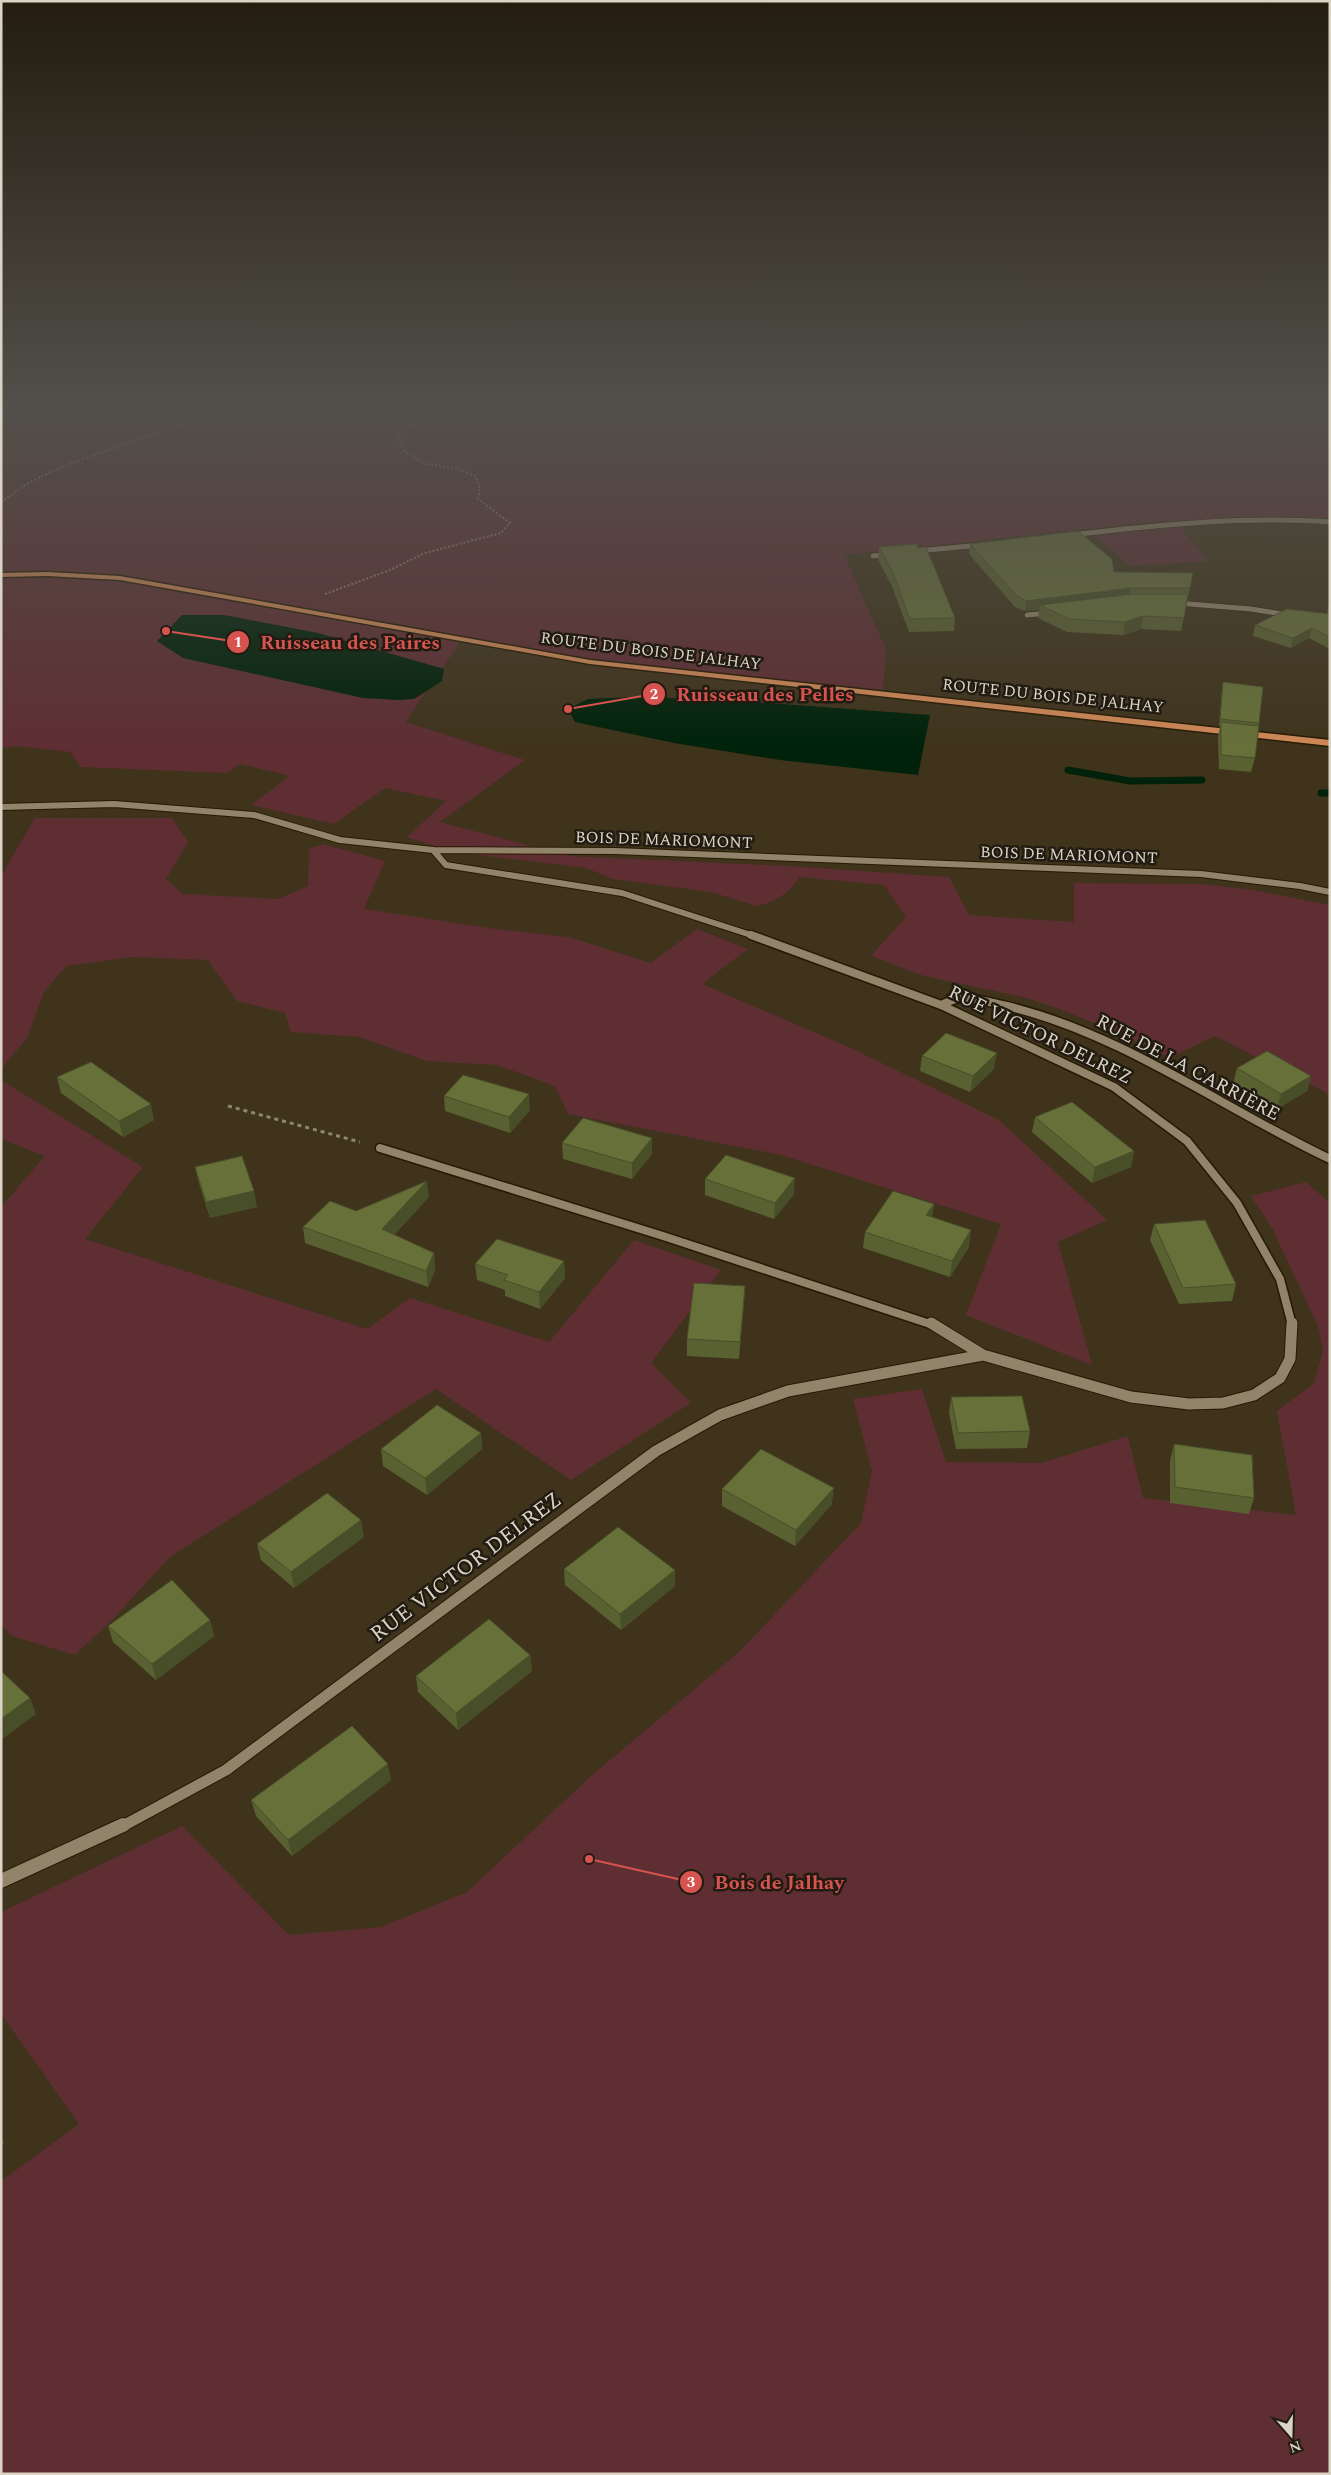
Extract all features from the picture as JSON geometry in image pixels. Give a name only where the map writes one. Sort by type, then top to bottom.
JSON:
[{"type":"main road","name":"ROUTE DU BOIS DE JALHAY","points":[[1,575],[47,574],[120,578],[590,662],[933,698],[1330,743]]},
{"type":"street","points":[[1063,536],[1150,526],[1300,520],[1330,522]]},
{"type":"street","points":[[911,552],[987,544]]},
{"type":"street","points":[[873,556],[892,554]]},
{"type":"street","points":[[1173,603],[1251,609],[1290,615]]},
{"type":"street","points":[[1027,615],[1055,612]]},
{"type":"street","name":"BOIS DE MARIOMONT","points":[[1,807],[114,804],[254,815],[340,840],[433,850],[615,851],[1201,874],[1300,886],[1330,892]]},
{"type":"street","name":"RUE VICTOR DELREZ","points":[[380,1148],[663,1236],[930,1323],[983,1355],[1131,1397],[1189,1404],[1223,1403],[1254,1395],[1280,1378],[1290,1359],[1292,1321],[1280,1279],[1237,1203],[1187,1141],[1114,1087],[941,1005],[745,933],[622,892],[467,870],[446,865],[433,850]]},
{"type":"street","name":"RUE DE LA CARRIÈRE","points":[[941,1005],[958,998],[986,1001],[1028,1011],[1077,1028],[1128,1051],[1279,1135],[1330,1159]]},
{"type":"street","name":"RUE VICTOR DELREZ","points":[[1,1881],[113,1832],[177,1800],[226,1770],[656,1451],[720,1414],[788,1391],[983,1355]]},
{"type":"path","points":[[303,611],[316,598],[390,570],[425,552],[501,533],[510,523],[504,518]]},
{"type":"path","points":[[228,1106],[380,1148]]},
{"type":"shaded area","points":[[1,518],[1221,518],[1143,523],[844,555],[886,649],[883,692],[676,673],[461,641],[442,668],[318,633],[224,615],[183,658],[270,676],[413,699],[427,690],[406,722],[525,760],[440,822],[569,856],[788,866],[949,877],[969,915],[1074,922],[1074,883],[1200,884],[1254,890],[1330,905],[1330,1119],[1327,1093],[1215,1036],[1170,1058],[1123,1035],[1060,1009],[1023,997],[924,976],[871,956],[906,917],[884,885],[799,877],[787,892],[757,906],[711,892],[613,879],[586,868],[453,852],[407,837],[446,801],[385,788],[334,824],[251,805],[290,776],[240,764],[226,773],[81,767],[70,752],[17,746],[1,748]]},
{"type":"shaded area","points":[[1180,527],[1208,561],[1130,566],[1094,535]]},
{"type":"shaded area","points":[[182,615],[224,615],[318,633],[444,669],[442,681],[414,699],[363,698],[183,658],[157,641]]},
{"type":"shaded area","points":[[635,697],[727,700],[930,715],[918,775],[780,760],[674,743],[575,722],[568,709],[588,699]]},
{"type":"shaded area","points":[[35,818],[172,818],[188,842],[166,879],[183,894],[278,899],[308,886],[309,849],[323,844],[385,861],[364,909],[496,929],[569,937],[651,963],[697,929],[748,949],[702,984],[851,1048],[999,1120],[1107,1220],[1058,1242],[1092,1365],[966,1315],[1001,1224],[781,1155],[568,1114],[555,1086],[497,1065],[427,1061],[359,1037],[291,1032],[285,1013],[237,1001],[208,960],[132,957],[66,966],[44,992],[27,1038],[1,1069],[1,876]]},
{"type":"shaded area","points":[[1,1080],[143,1167],[85,1239],[367,1329],[410,1298],[549,1342],[634,1240],[721,1270],[651,1363],[691,1403],[571,1480],[436,1389],[170,1557],[112,1620],[75,1655],[12,1636],[1,1625],[1,1207],[45,1156],[1,1139]]},
{"type":"shaded area","points":[[1306,1182],[1330,1203],[1330,2474],[1,2474],[1,2181],[79,2124],[1,2014],[1,1912],[182,1826],[289,1935],[381,1927],[467,1892],[591,1776],[740,1651],[861,1523],[872,1471],[853,1399],[922,1389],[946,1462],[1041,1463],[1128,1436],[1143,1498],[1296,1515],[1277,1411],[1314,1383],[1323,1351],[1318,1326],[1271,1226],[1251,1196]]},
{"type":"building","points":[[1078,531],[1112,559],[1114,572],[1193,573],[1190,588],[1131,588],[1026,601],[1017,596],[970,544]]},
{"type":"building","points":[[916,544],[918,548],[926,547],[955,618],[910,619],[893,573],[879,547]]},
{"type":"building","points":[[1132,594],[1188,594],[1184,618],[1143,616],[1125,622],[1069,619],[1040,605]]},
{"type":"building","points":[[1287,609],[1330,614],[1330,637],[1312,628],[1293,638],[1255,625]]},
{"type":"building","points":[[1223,682],[1263,687],[1259,723],[1220,719]]},
{"type":"building","points":[[1221,722],[1259,726],[1255,758],[1221,755]]},
{"type":"building","points":[[946,1033],[997,1053],[973,1076],[922,1056]]},
{"type":"building","points":[[1267,1051],[1311,1076],[1281,1094],[1237,1068]]},
{"type":"building","points":[[91,1062],[151,1104],[119,1121],[57,1077]]},
{"type":"building","points":[[463,1075],[529,1094],[509,1117],[444,1096]]},
{"type":"building","points":[[1072,1102],[1134,1151],[1095,1167],[1035,1117]]},
{"type":"building","points":[[583,1118],[652,1138],[632,1163],[562,1143]]},
{"type":"building","points":[[726,1155],[795,1178],[775,1203],[705,1179]]},
{"type":"building","points":[[242,1156],[254,1191],[206,1202],[195,1167]]},
{"type":"building","points":[[427,1181],[382,1229],[434,1253],[426,1271],[303,1227],[330,1201],[356,1211]]},
{"type":"building","points":[[893,1191],[934,1204],[926,1215],[971,1230],[952,1261],[865,1232]]},
{"type":"building","points":[[1205,1220],[1236,1284],[1183,1288],[1154,1224]]},
{"type":"building","points":[[497,1239],[564,1261],[539,1292],[504,1280],[508,1275],[475,1264]]},
{"type":"building","points":[[694,1283],[745,1286],[740,1342],[687,1339]]},
{"type":"building","points":[[1022,1396],[1030,1431],[958,1433],[951,1397]]},
{"type":"building","points":[[437,1405],[481,1433],[425,1478],[381,1449]]},
{"type":"building","points":[[1174,1444],[1252,1455],[1254,1498],[1175,1487]]},
{"type":"building","points":[[761,1449],[834,1488],[796,1530],[722,1489]]},
{"type":"building","points":[[327,1493],[361,1520],[291,1572],[257,1544]]},
{"type":"building","points":[[618,1527],[675,1570],[620,1614],[564,1569]]},
{"type":"building","points":[[172,1580],[210,1620],[152,1664],[108,1626]]},
{"type":"building","points":[[489,1619],[530,1655],[456,1713],[416,1676]]},
{"type":"building","points":[[1,1671],[30,1698],[1,1719]]},
{"type":"building","points":[[352,1726],[388,1764],[288,1840],[251,1800]]},
{"type":"waterway","points":[[1068,770],[1130,781],[1202,780]]},
{"type":"waterway","points":[[1321,793],[1330,793]]},
{"type":"place","name":"Ruisseau des Paires","points":[[166,631]]},
{"type":"place","name":"Ruisseau des Pelles","points":[[568,709]]},
{"type":"place","name":"Bois de Jalhay","points":[[589,1859]]}]
